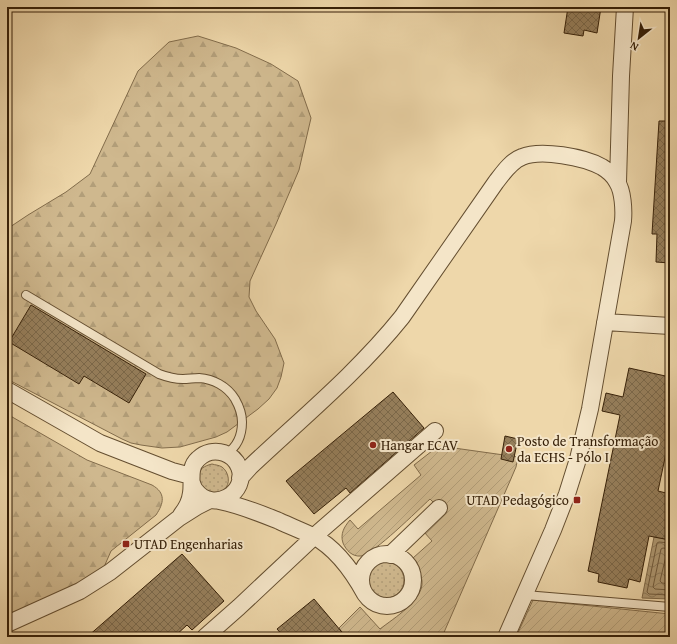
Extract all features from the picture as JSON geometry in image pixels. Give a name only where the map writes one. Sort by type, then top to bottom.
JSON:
[{"type":"street","points":[[506,637],[567,494],[590,409],[623,221],[624,208],[618,182],[620,91],[625,7]]},
{"type":"street","points":[[7,624],[80,591],[110,572],[179,518],[198,506],[214,500],[227,498],[234,493],[239,482],[250,467],[347,378],[395,326],[496,182],[511,163],[521,157],[531,154],[545,153],[591,163],[603,168],[618,182]]},
{"type":"street","points":[[605,322],[670,326]]},
{"type":"street","points":[[7,390],[100,444],[191,479],[196,491],[202,497],[237,505],[260,513],[314,537],[330,548],[345,563],[371,601],[379,605],[387,606],[396,604],[409,594],[412,586],[410,569],[405,562],[398,557],[390,554],[353,564],[345,563]]},
{"type":"street","points":[[205,637],[314,537],[436,431]]},
{"type":"street","points":[[179,518],[190,500],[193,466],[204,454],[218,451],[229,456],[242,459],[264,454]]},
{"type":"street","points":[[229,456],[237,464],[240,471],[239,482],[245,501],[260,513]]},
{"type":"street","points":[[164,468],[182,465],[198,459]]},
{"type":"street","points":[[390,554],[439,508]]},
{"type":"street","points":[[365,594],[362,587],[361,578],[363,570],[367,563],[374,558]]},
{"type":"lane","points":[[26,295],[159,374],[172,378],[198,378],[221,384],[231,392],[240,410],[242,420],[242,430],[229,456]]},
{"type":"lane","points":[[525,595],[670,607]]},
{"type":"green space","points":[[198,36],[236,48],[271,64],[298,81],[311,118],[299,170],[250,281],[249,297],[256,311],[275,339],[284,363],[277,388],[269,399],[258,409],[227,432],[216,437],[180,447],[162,448],[131,443],[122,439],[7,379],[7,229],[66,192],[90,174],[138,71],[169,42]]},
{"type":"green space","points":[[7,414],[87,460],[152,485],[160,491],[162,495],[162,502],[156,515],[111,551],[104,567],[65,592],[32,607],[7,614]]},
{"type":"green space","points":[[440,447],[518,457],[516,467],[442,637],[346,637],[339,628],[360,607],[380,629],[407,608],[418,595],[422,581],[419,569],[413,558],[432,541],[424,532],[436,505],[430,499],[376,548],[361,556],[352,554],[344,546],[342,534],[344,528],[350,520],[358,529],[421,475],[414,465],[432,451]]},
{"type":"green space","points":[[212,464],[222,467],[228,475],[228,485],[223,491],[215,495],[202,490],[199,481],[200,471]]},
{"type":"green space","points":[[390,562],[399,567],[403,573],[403,587],[399,593],[390,598],[382,598],[373,593],[369,587],[368,576],[373,567],[379,563]]},
{"type":"green space","points":[[533,600],[670,614],[670,637],[516,637]]},
{"type":"water","points":[[654,537],[670,540],[670,599],[642,598]]},
{"type":"building","points":[[568,7],[601,7],[597,33],[584,30],[583,36],[564,33]]},
{"type":"building","points":[[659,121],[670,121],[670,263],[656,262],[657,234],[652,234]]},
{"type":"building","points":[[31,305],[146,374],[129,403],[84,376],[79,384],[9,342]]},
{"type":"building","points":[[629,368],[670,377],[670,434],[658,491],[670,494],[670,540],[649,536],[640,582],[629,579],[627,588],[598,582],[599,574],[588,571],[620,415],[602,411],[606,393],[623,397]]},
{"type":"building","name":"Hangar ECAV","points":[[393,392],[424,428],[350,493],[346,488],[314,514],[286,481]]},
{"type":"building","name":"Posto de Transformação da ECHS - Pólo I","points":[[505,436],[518,439],[513,462],[501,459]]},
{"type":"building","points":[[182,554],[224,601],[192,630],[187,625],[174,637],[87,637]]},
{"type":"building","points":[[314,599],[346,637],[284,637],[277,629]]},
{"type":"place","name":"Hangar ECAV","points":[[373,445]]},
{"type":"place","name":"Posto de Transformação da ECHS - Pólo I","points":[[509,449]]},
{"type":"place","name":"UTAD Pedagógico","points":[[577,500]]},
{"type":"place","name":"UTAD Engenharias","points":[[126,544]]}]
